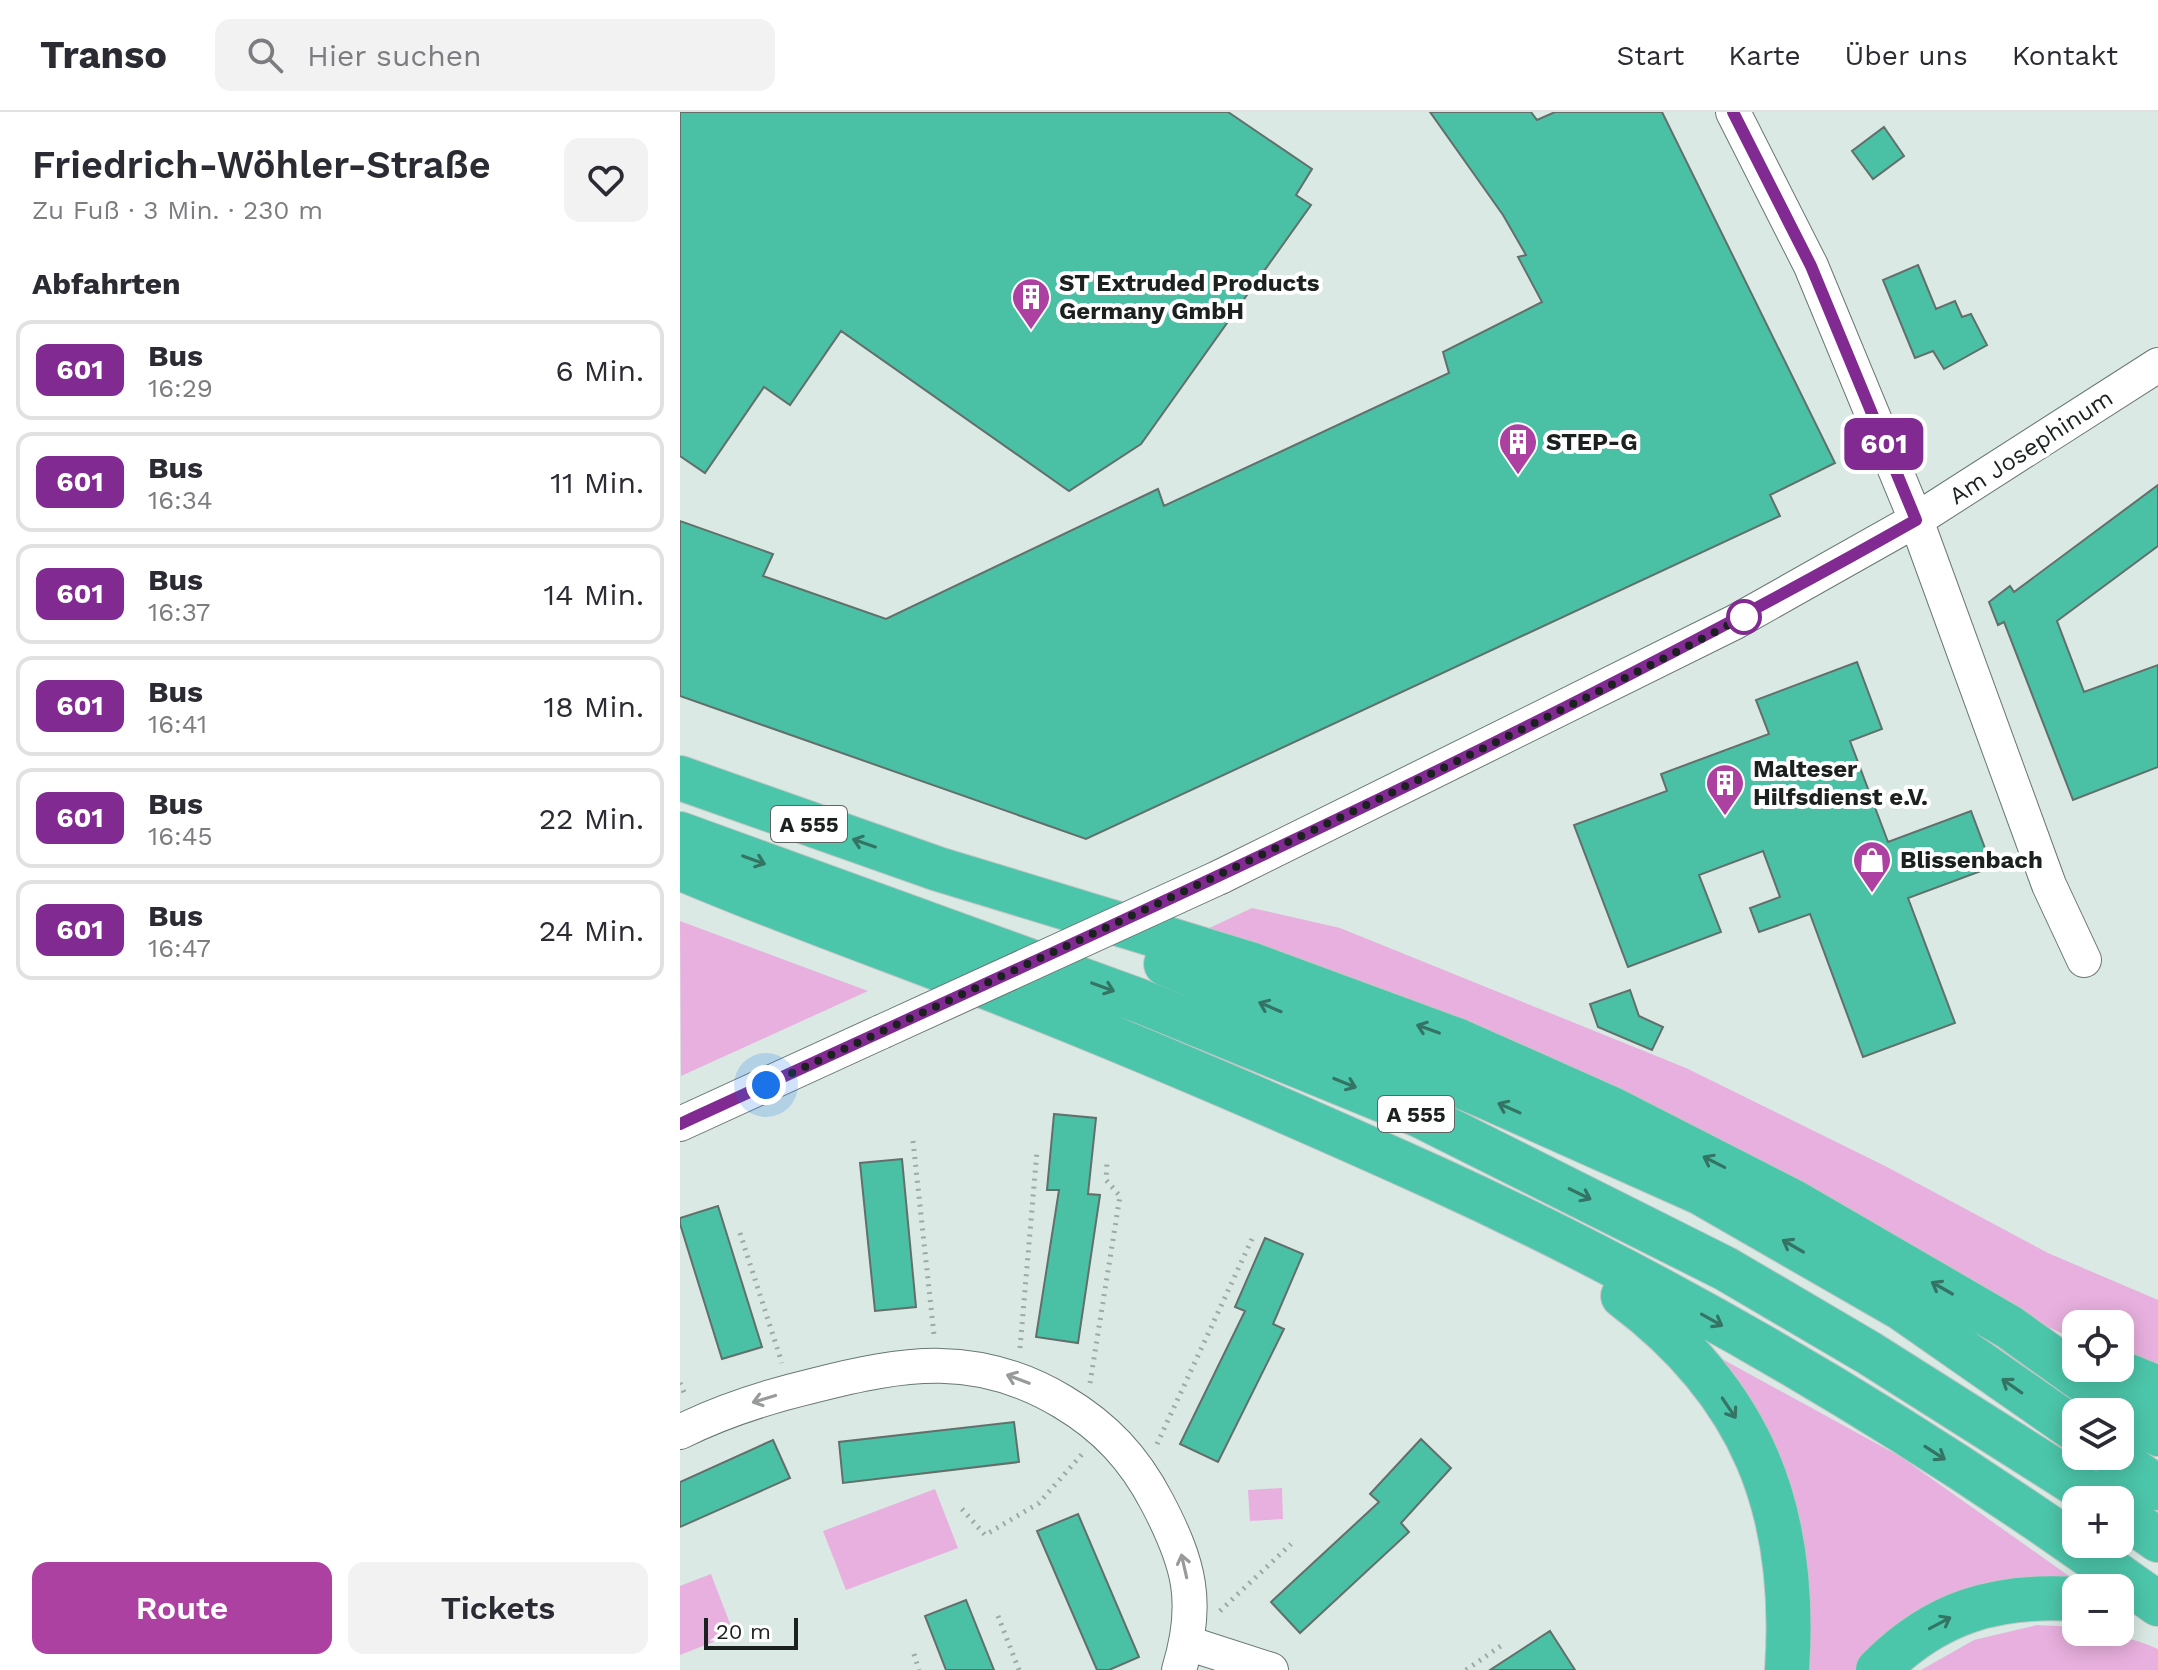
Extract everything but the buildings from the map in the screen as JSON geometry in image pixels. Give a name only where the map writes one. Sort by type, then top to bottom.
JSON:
[{"type":"highway","name":"A 555","points":[[680,778],[938,869],[1484,1096],[1701,1193],[1901,1308],[2062,1420]]},
{"type":"highway","name":"A 555","points":[[680,834],[1140,1001],[1421,1116],[1726,1269],[1931,1391],[2079,1486]]},
{"type":"highway","points":[[680,868],[1018,999],[1438,1180],[1643,1283],[1769,1352],[2035,1517],[2158,1604]]},
{"type":"highway","points":[[938,869],[1250,964],[1459,1041],[1612,1109],[1792,1201],[2009,1327],[2158,1434]]},
{"type":"highway","points":[[680,893],[942,988],[1320,1146],[1532,1246],[1618,1292],[1664,1326],[1696,1360],[1755,1453],[1771,1492],[1787,1568],[1790,1621],[1787,1670]]},
{"type":"highway","points":[[2009,1327],[2062,1348]]},
{"type":"highway","points":[[2134,1378],[2158,1388]]},
{"type":"highway","points":[[2133,1470],[2158,1488]]},
{"type":"highway","points":[[2134,1523],[2158,1540]]},
{"type":"highway","points":[[1878,1670],[1898,1649],[1959,1613],[1997,1601],[2062,1598]]},
{"type":"highway","points":[[2134,1612],[2158,1627]]},
{"type":"street","points":[[1733,112],[1811,266],[1916,520],[2049,885],[2084,960]]},
{"type":"street","name":"Am Josephinum","points":[[680,1124],[1220,877],[1707,636],[1916,520],[2158,365]]},
{"type":"street","points":[[680,1432],[738,1407],[846,1377],[937,1365],[976,1367],[1018,1377],[1098,1425],[1142,1473],[1186,1564],[1185,1646],[1271,1670]]},
{"type":"path","points":[[913,1141],[937,1365]]},
{"type":"path","points":[[1018,1377],[1037,1151]]},
{"type":"path","points":[[962,1509],[985,1535],[1039,1503],[1080,1455],[1098,1425],[1120,1196],[1106,1180],[1107,1162]]},
{"type":"path","points":[[740,1233],[791,1391]]},
{"type":"path","points":[[1142,1473],[1252,1239]]},
{"type":"path","points":[[1185,1646],[1291,1544]]},
{"type":"path","points":[[998,1616],[1019,1670]]},
{"type":"path","points":[[1466,1670],[1505,1643]]},
{"type":"path","points":[[914,1654],[919,1670]]},
{"type":"shaded area","points":[[1252,908],[1340,928],[1686,1068],[1887,1167],[2048,1253],[2158,1300],[2158,1375],[2134,1366],[2134,1310],[2062,1310],[2062,1333],[1205,930]]},
{"type":"shaded area","points":[[680,921],[868,991],[681,1076]]},
{"type":"shaded area","points":[[1713,1354],[1901,1457],[2066,1574],[2062,1574],[2062,1591],[1894,1628],[1856,1670],[1798,1670],[1801,1527],[1765,1433]]},
{"type":"shaded area","points":[[1282,1488],[1283,1519],[1250,1521],[1248,1490]]},
{"type":"shaded area","points":[[935,1489],[958,1548],[846,1590],[823,1531]]},
{"type":"shaded area","points":[[711,1574],[734,1634],[680,1655],[680,1586]]},
{"type":"shaded area","points":[[2037,1625],[2062,1626],[2062,1646],[2134,1646],[2134,1641],[2158,1649],[2158,1670],[1921,1670],[1974,1640]]},
{"type":"bus line","name":"601","points":[[680,1124],[1220,877],[1429,777],[1735,622],[1916,520],[1811,266],[1758,155],[1733,112]]},
{"type":"place","name":"ST Extruded Products Germany GmbH","points":[[1031,331]]},
{"type":"place","name":"STEP-G","points":[[1518,476]]},
{"type":"place","name":"Malteser Hilfsdienst e.V.","points":[[1725,817]]},
{"type":"place","name":"Blissenbach","points":[[1872,894]]},
{"type":"route","points":[[766,1085],[1220,877],[1429,777],[1744,617]]}]
